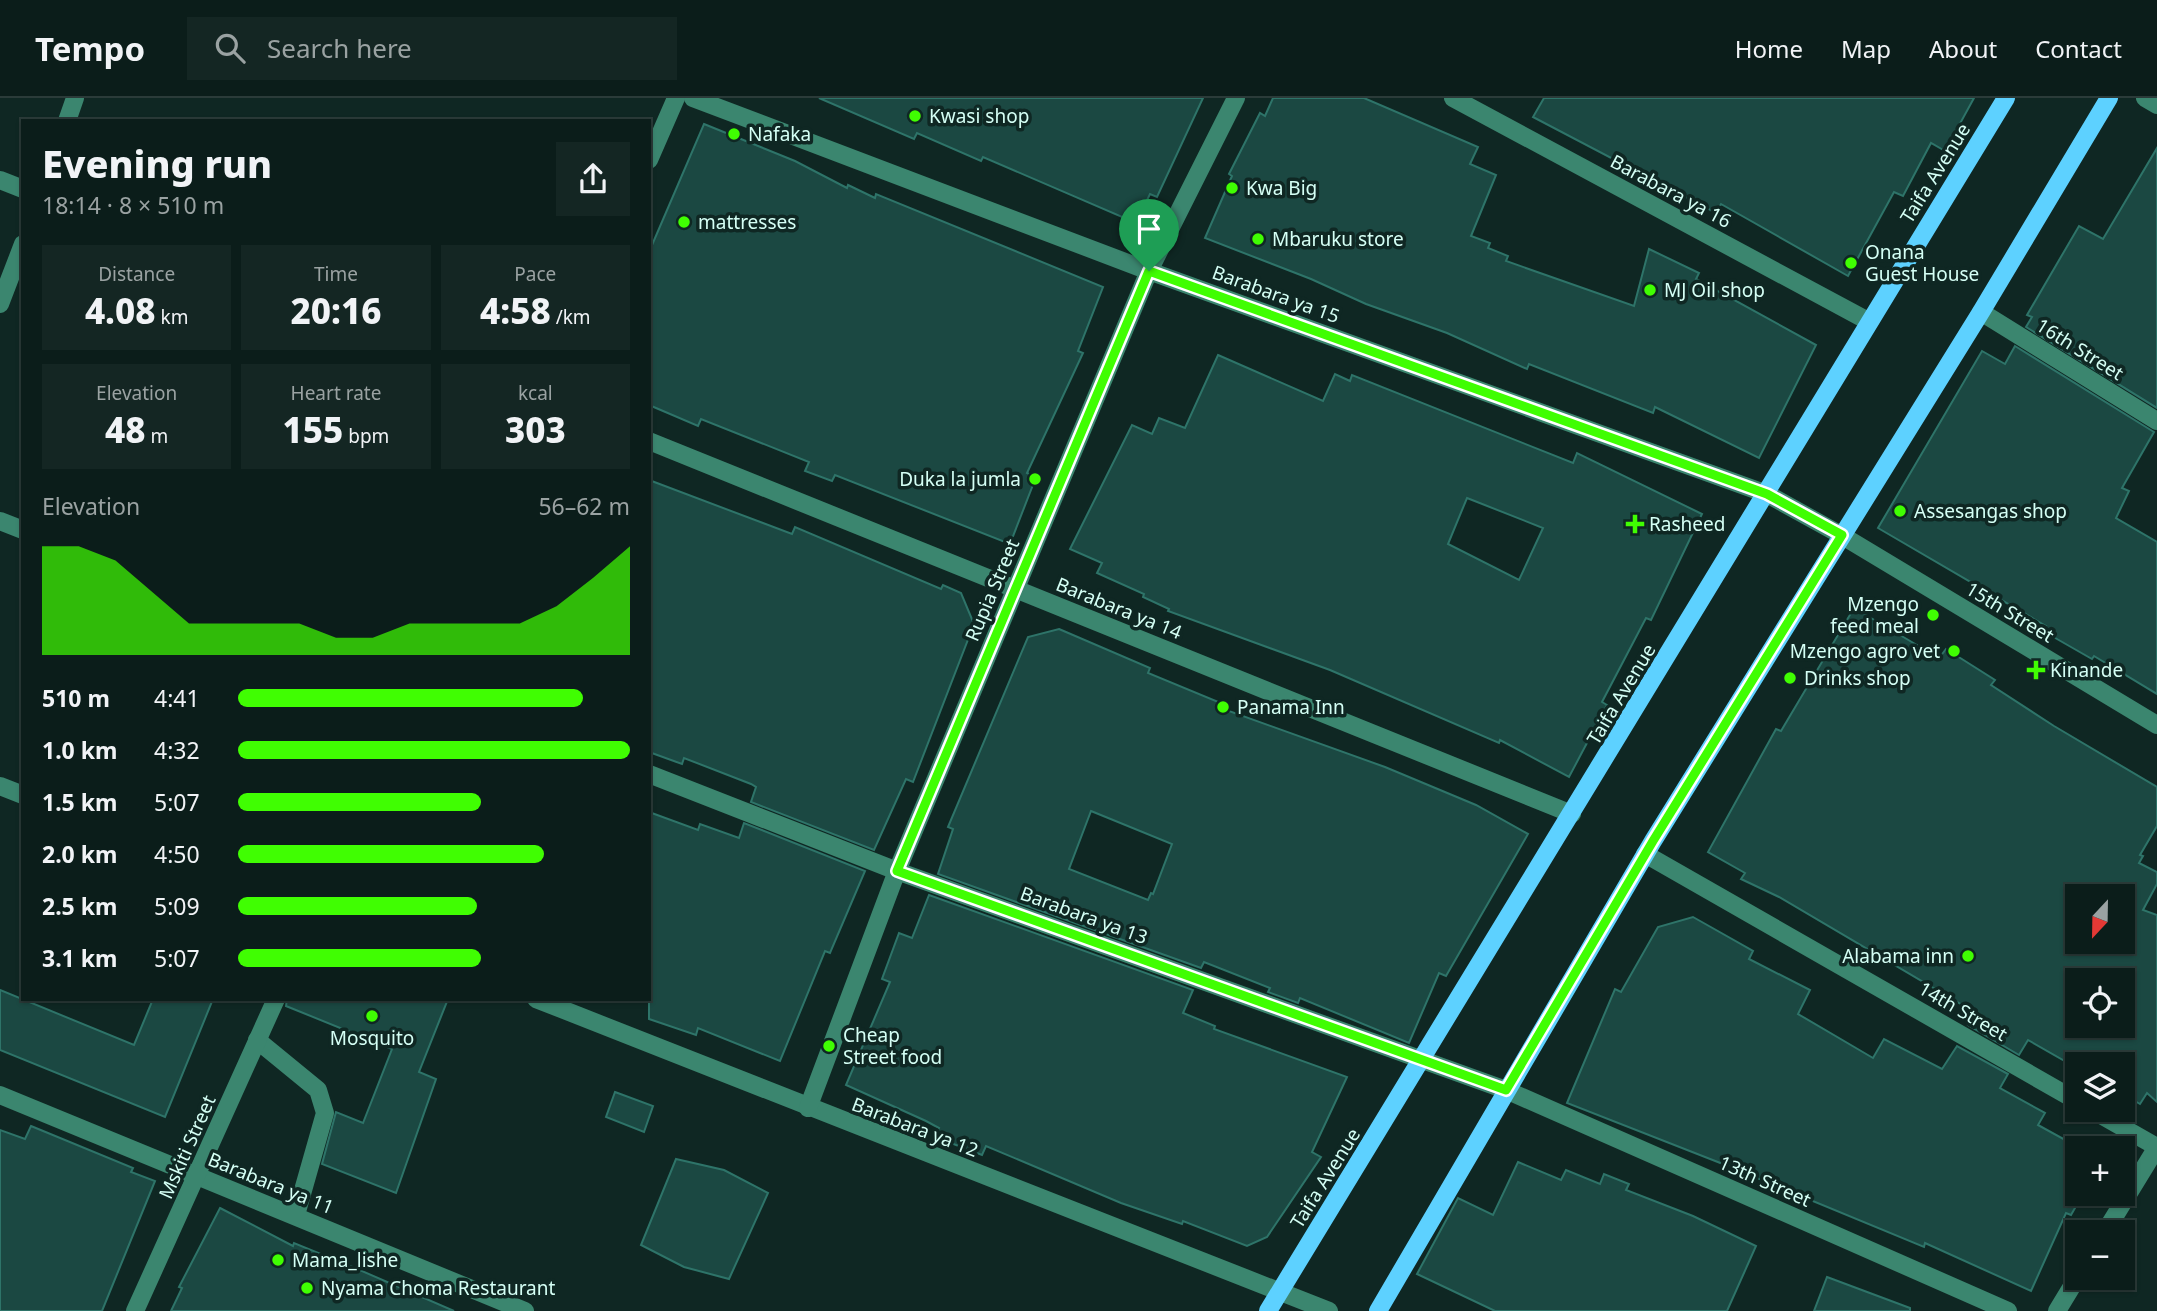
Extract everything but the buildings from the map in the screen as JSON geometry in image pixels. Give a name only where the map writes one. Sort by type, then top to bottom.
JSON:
[{"type":"main road","name":"Taifa Avenue","points":[[1268,1311],[2006,98]]},
{"type":"main road","points":[[1378,1311],[1645,854],[1981,312],[2109,98]]},
{"type":"street","points":[[68,119],[75,98]]},
{"type":"street","points":[[651,155],[676,98]]},
{"type":"street","name":"Barabara ya 15","points":[[693,98],[1149,271],[1767,494],[1842,535]]},
{"type":"street","name":"Rupia Street","points":[[808,1108],[897,871],[1149,271],[1236,98]]},
{"type":"street","name":"Barabara ya 16","points":[[1453,98],[1868,321]]},
{"type":"street","points":[[2145,98],[2157,105]]},
{"type":"street","points":[[0,180],[21,188]]},
{"type":"street","points":[[0,304],[21,249]]},
{"type":"street","name":"16th Street","points":[[1981,312],[2157,421]]},
{"type":"street","name":"Barabara ya 14","points":[[651,443],[1572,814]]},
{"type":"street","points":[[0,521],[21,529]]},
{"type":"street","name":"15th Street","points":[[1842,535],[2157,725]]},
{"type":"street","name":"Barabara ya 13","points":[[651,775],[897,871],[1424,1058],[1506,1090]]},
{"type":"street","points":[[0,786],[21,794]]},
{"type":"street","name":"14th Street","points":[[1645,854],[2065,1094]]},
{"type":"street","name":"Mskiti Street","points":[[135,1311],[275,1001]]},
{"type":"street","name":"Barabara ya 12","points":[[541,1001],[1329,1311]]},
{"type":"street","points":[[257,1040],[318,1090],[325,1113],[296,1215]]},
{"type":"street","name":"13th Street","points":[[1506,1090],[2007,1311]]},
{"type":"street","name":"Barabara ya 11","points":[[0,1096],[525,1311]]},
{"type":"street","points":[[2112,1220],[2157,1147],[2113,1122]]},
{"type":"street","points":[[2057,1311],[2070,1290]]},
{"type":"place","name":"Kwasi shop","points":[[915,116]]},
{"type":"place","name":"Nafaka","points":[[734,134]]},
{"type":"place","name":"Kwa Big","points":[[1232,188]]},
{"type":"place","name":"mattresses","points":[[684,222]]},
{"type":"place","name":"Mbaruku store","points":[[1258,239]]},
{"type":"place","name":"Onana Guest House","points":[[1851,263]]},
{"type":"place","name":"MJ Oil shop","points":[[1650,290]]},
{"type":"place","name":"Duka la jumla","points":[[1035,479]]},
{"type":"place","name":"Assesangas shop","points":[[1900,511]]},
{"type":"place","name":"Rasheed","points":[[1635,524]]},
{"type":"place","name":"Mzengo feed meal","points":[[1933,615]]},
{"type":"place","name":"Mzengo agro vet","points":[[1954,651]]},
{"type":"place","name":"Kinande","points":[[2036,670]]},
{"type":"place","name":"Drinks shop","points":[[1790,678]]},
{"type":"place","name":"Panama Inn","points":[[1223,707]]},
{"type":"place","name":"Alabama inn","points":[[1968,956]]},
{"type":"place","name":"Mosquito","points":[[372,1016]]},
{"type":"place","name":"Cheap Street food","points":[[829,1046]]},
{"type":"place","name":"Mama_lishe","points":[[278,1260]]},
{"type":"place","name":"Nyama Choma Restaurant","points":[[307,1288]]},
{"type":"route","points":[[1149,271],[1767,494],[1842,535],[1653,841],[1506,1090],[1424,1058],[897,871],[1149,271]]}]
